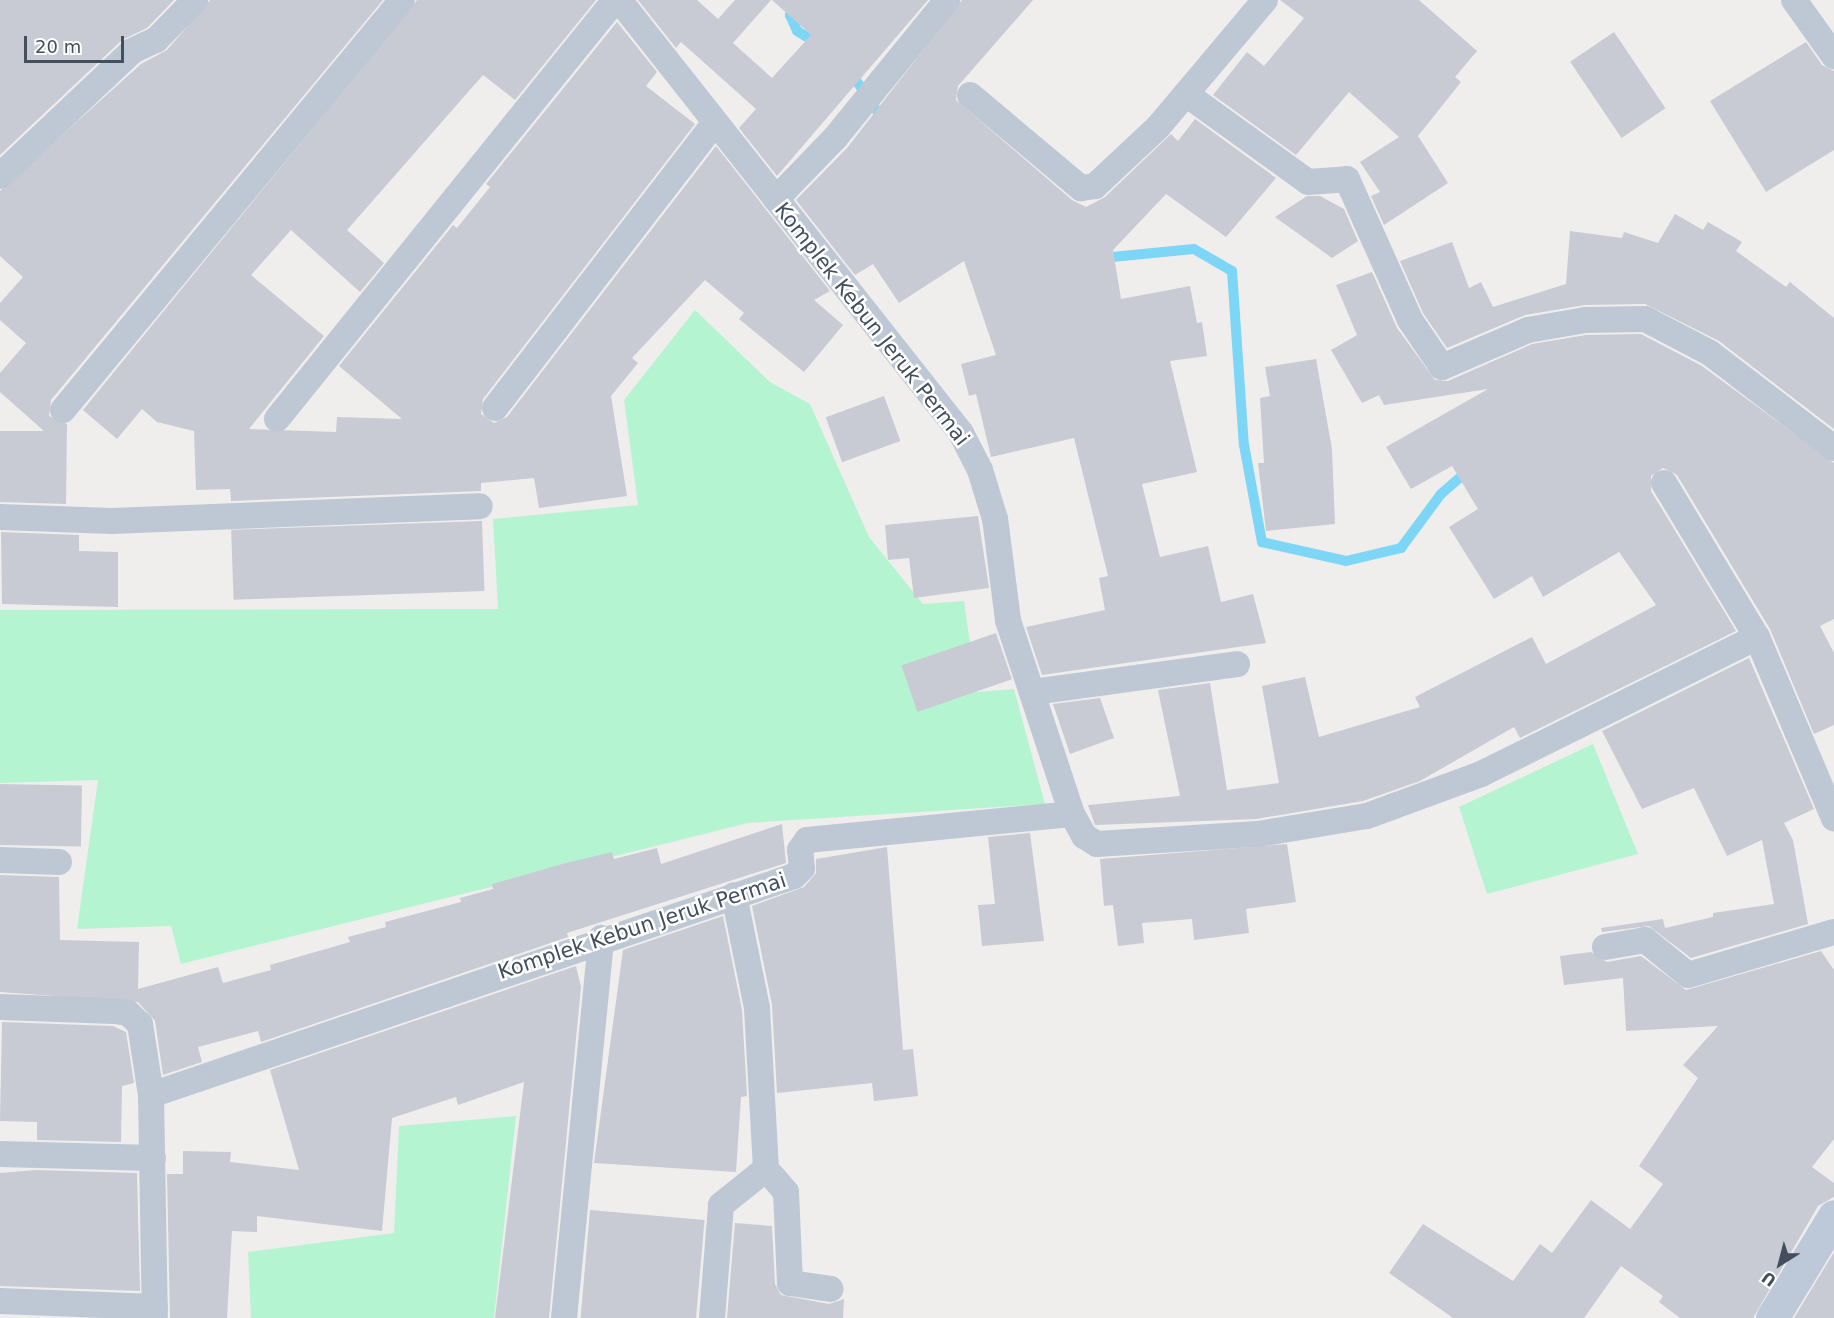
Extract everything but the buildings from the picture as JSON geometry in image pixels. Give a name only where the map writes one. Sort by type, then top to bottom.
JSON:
[{"type":"street","points":[[0,176],[132,51],[156,40],[195,0]]},
{"type":"street","points":[[63,410],[402,0]]},
{"type":"street","points":[[277,419],[617,0]]},
{"type":"street","name":"Komplek Kebun Jeruk Permai","points":[[151,1095],[601,938],[794,876],[802,868],[800,850],[807,840],[1072,814],[1008,620],[995,519],[975,461],[961,433],[617,0]]},
{"type":"street","points":[[776,200],[868,97],[947,0]]},
{"type":"street","points":[[970,95],[1081,188],[1095,186],[1186,94],[1265,0]]},
{"type":"street","points":[[1794,0],[1834,56]]},
{"type":"street","points":[[1186,94],[1308,182],[1347,179],[1410,320],[1442,367],[1528,330],[1584,320],[1645,319],[1710,353],[1834,448]]},
{"type":"street","points":[[495,408],[714,123]]},
{"type":"street","points":[[1664,483],[1757,637],[1834,818]]},
{"type":"street","points":[[0,517],[112,521],[480,506]]},
{"type":"street","points":[[1072,814],[1084,836],[1097,844],[1258,834],[1367,816],[1491,769],[1757,637]]},
{"type":"street","points":[[1033,692],[1237,664]]},
{"type":"street","points":[[0,860],[59,862]]},
{"type":"street","points":[[734,895],[757,1008],[766,1169],[786,1192],[790,1283],[831,1289]]},
{"type":"street","points":[[1605,946],[1645,940],[1688,975],[1834,932]]},
{"type":"street","points":[[564,1318],[601,938]]},
{"type":"street","points":[[0,1007],[99,1010],[135,1017],[151,1095],[155,1313],[0,1301]]},
{"type":"street","points":[[0,1154],[153,1158]]},
{"type":"street","points":[[712,1318],[721,1205],[766,1169]]},
{"type":"street","points":[[1772,1318],[1834,1216]]},
{"type":"green space","points":[[695,310],[770,382],[810,404],[869,537],[923,604],[964,601],[977,692],[1014,689],[1045,804],[748,823],[181,964],[171,926],[77,929],[98,780],[0,783],[0,610],[498,609],[493,519],[638,505],[624,400]]},
{"type":"green space","points":[[1593,744],[1638,854],[1487,894],[1459,807]]},
{"type":"green space","points":[[516,1116],[494,1318],[251,1318],[248,1252],[394,1233],[399,1126]]},
{"type":"waterway","points":[[797,0],[790,15],[797,31],[819,44]]},
{"type":"waterway","points":[[849,70],[884,121]]},
{"type":"waterway","points":[[1102,258],[1194,249],[1232,271],[1244,445],[1262,542],[1346,561],[1401,548],[1441,494],[1469,470]]}]
